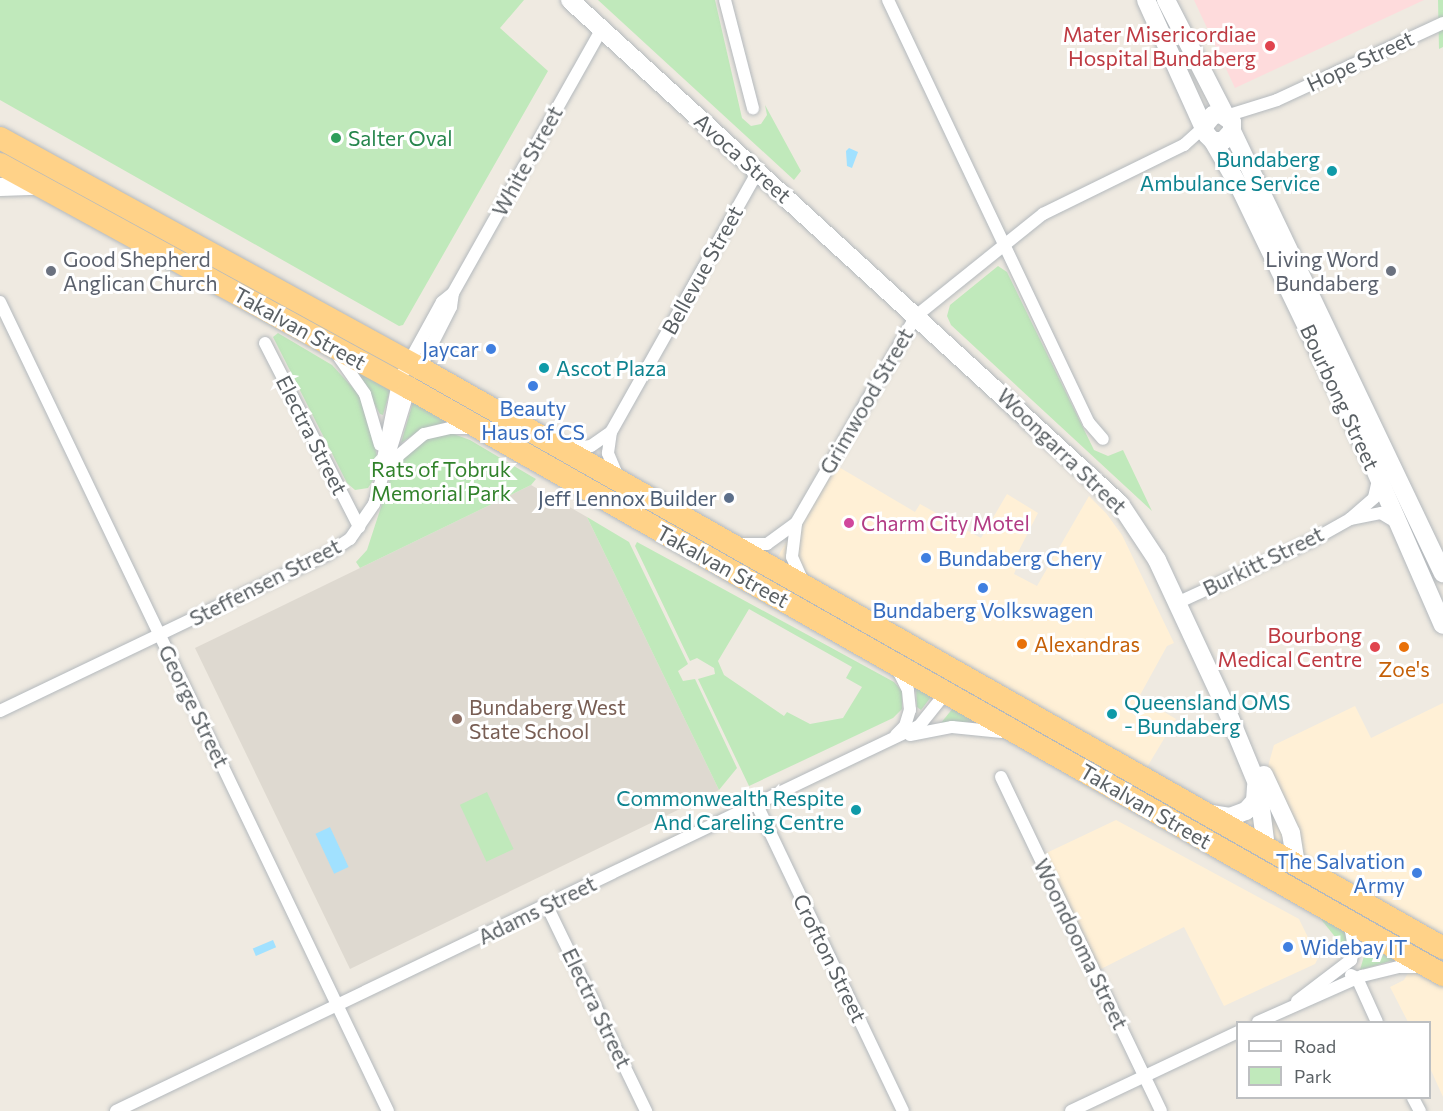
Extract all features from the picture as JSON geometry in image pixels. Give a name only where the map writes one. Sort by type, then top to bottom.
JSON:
[{"type":"highway","name":"Takalvan Street","points":[[0,138],[414,364],[1443,948]]},
{"type":"highway","name":"Takalvan Street","points":[[0,164],[493,435],[1437,972]]},
{"type":"highway","points":[[1266,848],[1271,871],[1283,884]]},
{"type":"street","name":"Avoca Street","points":[[570,0],[916,316]]},
{"type":"street","points":[[725,0],[753,108]]},
{"type":"street","name":"Woongarra Street","points":[[888,0],[1005,242],[1089,423],[1103,439]]},
{"type":"street","name":"Bourbong Street","points":[[1146,0],[1209,133],[1240,188],[1376,472],[1397,526],[1443,625]]},
{"type":"street","name":"Bourbong Street","points":[[1166,0],[1229,123],[1392,460],[1443,573]]},
{"type":"street","name":"Hope Street","points":[[1229,123],[1443,23]]},
{"type":"street","name":"White Street","points":[[404,385],[442,302],[453,293],[602,29]]},
{"type":"street","points":[[1005,242],[1043,214],[1209,133],[1213,115],[1229,123],[1223,141],[1209,133]]},
{"type":"street","name":"Bellevue Street","points":[[623,483],[610,464],[611,432],[758,171]]},
{"type":"street","points":[[0,187],[22,184],[46,190]]},
{"type":"street","name":"Grimwood Street","points":[[806,587],[792,557],[796,523],[916,316],[1005,242]]},
{"type":"street","name":"George Street","points":[[0,302],[388,1111]]},
{"type":"street","name":"Woongarra Street","points":[[916,316],[1108,491],[1145,540],[1225,706],[1255,777],[1263,808],[1266,848]]},
{"type":"street","points":[[322,340],[347,366],[365,394],[379,432],[383,471]]},
{"type":"street","name":"Electra Street","points":[[265,343],[359,527]]},
{"type":"street","name":"Steffensen Street","points":[[0,711],[326,555],[359,527],[378,491],[404,385]]},
{"type":"street","points":[[383,471],[400,451],[433,431],[461,427],[493,435]]},
{"type":"street","points":[[562,448],[586,447],[611,432]]},
{"type":"street","points":[[1376,472],[1379,454],[1392,460]]},
{"type":"street","name":"Burkitt Street","points":[[1177,603],[1311,541],[1350,519],[1374,498],[1376,472]]},
{"type":"street","name":"Burkitt Street","points":[[1350,519],[1381,513],[1397,526]]},
{"type":"street","name":"Grimwood Street","points":[[726,541],[767,544],[796,523]]},
{"type":"street","points":[[1397,526],[1407,537],[1415,536],[1419,523]]},
{"type":"street","points":[[887,659],[902,675],[910,700],[905,726],[891,740]]},
{"type":"street","name":"Adams Street","points":[[116,1111],[891,740],[928,719],[958,674]]},
{"type":"street","name":"Woongarra Street","points":[[1225,706],[1254,754],[1291,833],[1295,859],[1303,869]]},
{"type":"street","points":[[891,740],[968,727],[1023,736]]},
{"type":"street","name":"Woondooma Street","points":[[1001,777],[1161,1111]]},
{"type":"street","points":[[1206,814],[1230,817],[1246,812],[1255,801],[1255,777]]},
{"type":"street","name":"Crofton Street","points":[[757,805],[903,1111]]},
{"type":"street","name":"Electra Street","points":[[547,906],[646,1111]]},
{"type":"street","points":[[1290,1008],[1306,992],[1342,970],[1354,948],[1348,921]]},
{"type":"street","points":[[1262,1021],[1357,978],[1399,967],[1437,972]]},
{"type":"street","points":[[1342,970],[1357,978],[1376,1021]]},
{"type":"street","points":[[1331,990],[1364,995]]},
{"type":"street","points":[[1071,1111],[1236,1033]]},
{"type":"shaded area","name":"Mater Misericordiae Hospital Bundaberg","points":[[1194,0],[1424,0],[1235,88]]},
{"type":"shaded area","points":[[832,463],[915,512],[920,504],[981,538],[1007,494],[1038,513],[1011,566],[1016,569],[1014,574],[1037,586],[1089,496],[1106,513],[1122,535],[1174,643],[1167,646],[1139,697],[1176,719],[1135,787],[766,577]]},
{"type":"shaded area","name":"Bundaberg West State School","points":[[531,485],[587,517],[719,790],[350,969],[195,648]]},
{"type":"shaded area","points":[[1443,703],[1443,956],[1232,840],[1263,784],[1274,745],[1355,706],[1371,738]]},
{"type":"shaded area","points":[[1116,820],[1299,919],[1318,958],[1315,964],[1224,1006],[1184,927],[1093,973],[1038,857]]},
{"type":"shaded area","points":[[1421,950],[1443,962],[1443,1097],[1431,1070],[1431,1021],[1407,1021],[1390,987],[1404,980]]},
{"type":"green space","points":[[0,0],[524,0],[500,28],[548,71],[403,325],[399,326],[0,100]]},
{"type":"green space","points":[[598,0],[715,0],[742,118],[751,126],[761,124],[767,115],[765,105],[801,171],[794,180]]},
{"type":"green space","points":[[1438,0],[1443,0],[1443,47],[1439,49]]},
{"type":"green space","points":[[998,266],[1007,272],[1094,450],[1108,456],[1123,450],[1152,511],[951,325],[947,316],[950,305]]},
{"type":"green space","points":[[278,333],[332,365],[364,400],[377,456],[374,479],[368,488],[355,490],[347,483],[273,337]]},
{"type":"green space","points":[[356,371],[390,390],[383,415],[380,414]]},
{"type":"green space","points":[[413,402],[446,422],[419,431],[401,443]]},
{"type":"green space","name":"Rats of Tobruk Memorial Park","points":[[451,433],[470,440],[536,479],[531,485],[360,568],[356,562],[367,550],[394,467],[408,451],[428,438]]},
{"type":"green space","points":[[587,517],[629,542],[688,664],[678,671],[683,681],[695,679],[737,768],[719,790]]},
{"type":"green space","points":[[637,542],[894,682],[902,691],[902,709],[893,718],[749,786],[698,679],[715,674],[714,668],[697,658],[690,661],[635,546]],"holes":[[[749,609],[852,667],[846,678],[862,687],[843,718],[810,724],[787,712],[784,716],[724,675],[718,661]]]},
{"type":"green space","points":[[916,687],[931,697],[921,710],[917,707]]},
{"type":"green space","points":[[953,708],[972,720],[972,722],[941,723]]},
{"type":"green space","points":[[487,792],[514,849],[486,862],[460,805]]},
{"type":"green space","points":[[1320,918],[1360,940],[1348,953]]},
{"type":"green space","points":[[1371,947],[1394,960],[1360,970],[1364,956]]},
{"type":"water","points":[[849,148],[858,152],[852,168],[847,166],[846,151]]},
{"type":"water","points":[[330,827],[349,867],[334,874],[315,834]]},
{"type":"water","points":[[273,940],[276,947],[256,956],[253,949]]},
{"type":"place","name":"Mater Misericordiae Hospital Bundaberg","points":[[1270,46]]},
{"type":"place","name":"Salter Oval","points":[[336,138]]},
{"type":"place","name":"Bundaberg Ambulance Service","points":[[1332,171]]},
{"type":"place","name":"Good Shepherd Anglican Church","points":[[51,271]]},
{"type":"place","name":"Living Word Bundaberg","points":[[1391,271]]},
{"type":"place","name":"Jaycar","points":[[491,349]]},
{"type":"place","name":"Ascot Plaza","points":[[544,368]]},
{"type":"place","name":"Beauty Haus of CS","points":[[533,386]]},
{"type":"place","name":"Jeff Lennox Builder","points":[[729,498]]},
{"type":"place","name":"Charm City Motel","points":[[849,523]]},
{"type":"place","name":"Bundaberg Chery","points":[[926,558]]},
{"type":"place","name":"Bundaberg Volkswagen","points":[[983,588]]},
{"type":"place","name":"Alexandras","points":[[1022,644]]},
{"type":"place","name":"Bourbong Medical Centre","points":[[1375,647]]},
{"type":"place","name":"Zoe's","points":[[1404,647]]},
{"type":"place","name":"Queensland OMS - Bundaberg","points":[[1112,714]]},
{"type":"place","name":"Bundaberg West State School","points":[[457,719]]},
{"type":"place","name":"Commonwealth Respite And Careling Centre","points":[[856,810]]},
{"type":"place","name":"The Salvation Army","points":[[1417,873]]},
{"type":"place","name":"Widebay IT","points":[[1288,947]]}]
